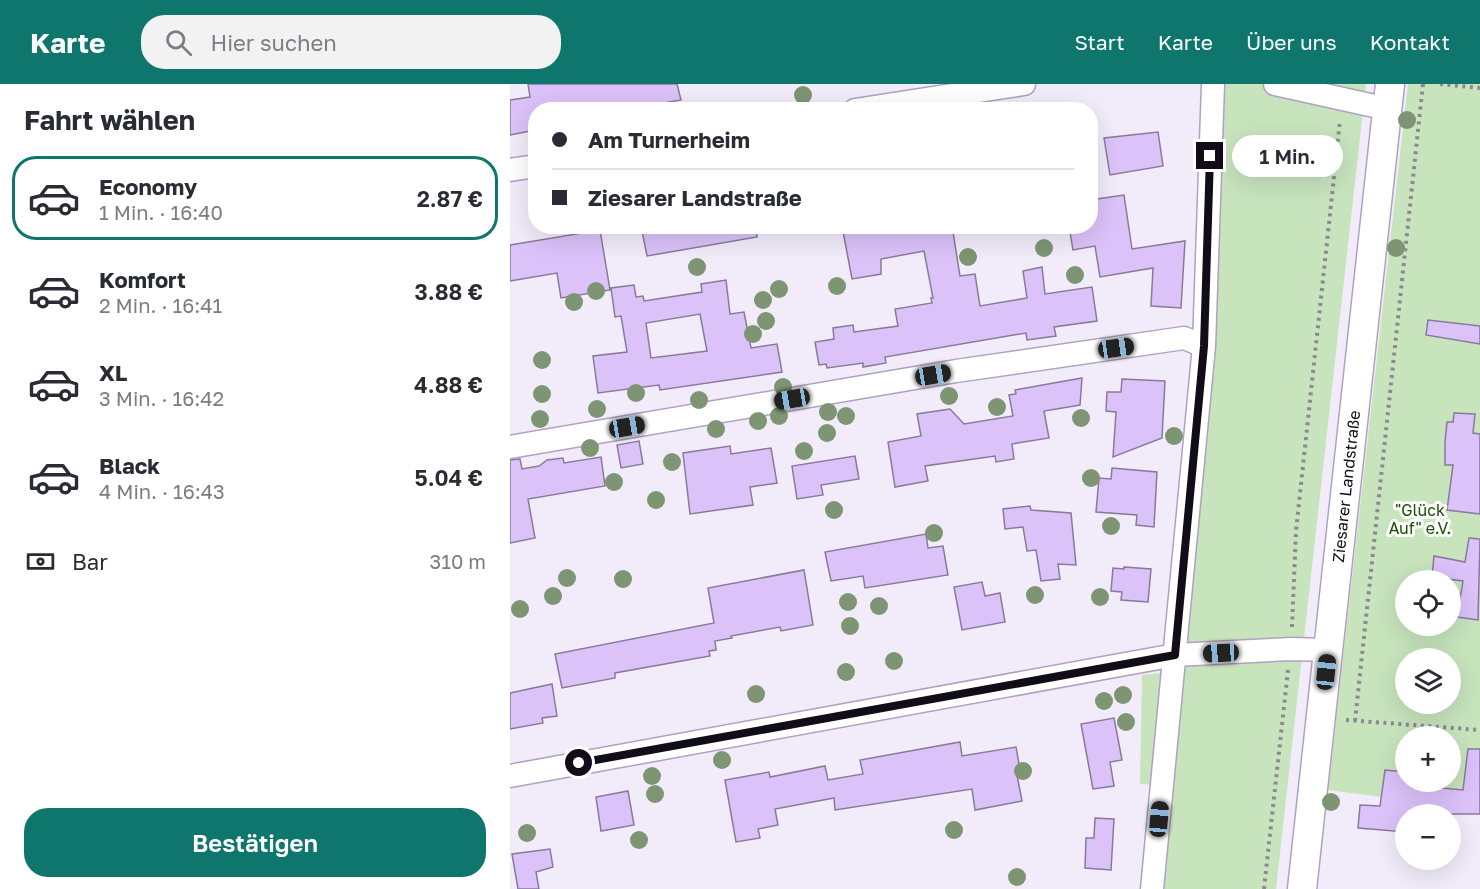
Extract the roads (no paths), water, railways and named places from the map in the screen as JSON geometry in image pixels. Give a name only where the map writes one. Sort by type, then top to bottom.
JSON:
[{"type":"main road","name":"Ziesarer Landstraße","points":[[1302,889],[1389,97]]},
{"type":"street","points":[[876,102],[900,93],[1024,84]]},
{"type":"street","points":[[1152,889],[1204,346],[1213,84]]},
{"type":"street","points":[[1275,84],[1342,100],[1389,97]]},
{"type":"street","points":[[510,170],[528,167]]},
{"type":"street","points":[[510,447],[956,371],[1184,338],[1204,346]]},
{"type":"street","points":[[510,776],[1175,655],[1291,649],[1329,650]]},
{"type":"park label","name":"\"Glück Auf\" e.V.","points":[[1420,519]]}]
